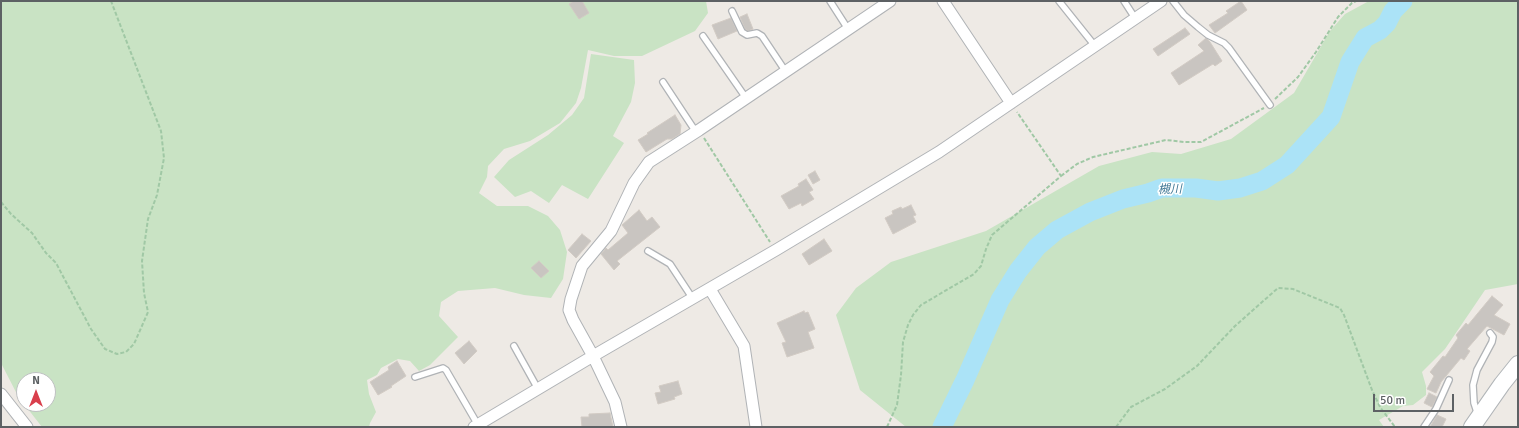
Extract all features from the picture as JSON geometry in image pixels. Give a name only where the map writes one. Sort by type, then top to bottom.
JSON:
[{"type":"street","points":[[621,427],[615,402],[569,310],[582,266],[611,231],[634,183],[649,162],[698,131],[890,1]]},
{"type":"street","points":[[942,1],[1011,103]]},
{"type":"street","points":[[476,426],[776,250],[939,152],[1161,1]]},
{"type":"street","points":[[710,289],[744,346],[756,427]]},
{"type":"street","points":[[1475,422],[1518,364]]},
{"type":"street","points":[[1,394],[28,427]]},
{"type":"lane","points":[[830,1],[848,29]]},
{"type":"lane","points":[[1060,1],[1095,46]]},
{"type":"lane","points":[[1124,1],[1135,18]]},
{"type":"lane","points":[[1173,1],[1184,15],[1198,27],[1208,35],[1224,43],[1229,48],[1270,105]]},
{"type":"lane","points":[[732,11],[742,32],[747,35],[757,34],[762,36],[786,72]]},
{"type":"lane","points":[[703,36],[746,98]]},
{"type":"lane","points":[[662,82],[698,131]]},
{"type":"lane","points":[[648,251],[670,264],[693,299]]},
{"type":"lane","points":[[1475,422],[1473,385],[1477,370],[1492,342],[1490,333]]},
{"type":"lane","points":[[514,346],[538,389]]},
{"type":"lane","points":[[415,377],[443,368],[446,370],[476,426]]},
{"type":"lane","points":[[1424,427],[1436,408],[1449,380]]},
{"type":"path","points":[[1,202],[11,214],[32,233],[46,253],[56,263],[91,329],[104,349],[117,354],[126,352],[134,344],[148,312],[144,293],[142,261],[148,219],[157,195],[164,158],[161,131],[111,1]]},
{"type":"path","points":[[887,427],[897,405],[903,342],[908,325],[913,315],[921,305],[974,274],[981,266],[992,235],[1077,164],[1093,157],[1166,140],[1201,142],[1270,105],[1298,77],[1338,17],[1356,1]]},
{"type":"path","points":[[1011,103],[1061,176]]},
{"type":"path","points":[[698,131],[776,250]]},
{"type":"path","points":[[1116,427],[1131,408],[1165,388],[1197,366],[1235,326],[1278,288],[1293,289],[1340,308],[1380,408],[1395,427]]},
{"type":"green space","points":[[1,1],[706,1],[708,13],[695,31],[642,56],[614,56],[588,50],[581,88],[576,103],[560,123],[530,141],[504,149],[488,166],[487,177],[479,193],[497,206],[528,206],[548,216],[560,230],[567,252],[563,279],[551,298],[524,295],[495,288],[458,291],[441,302],[439,316],[458,337],[430,365],[419,371],[410,361],[398,359],[381,368],[377,375],[367,380],[369,394],[376,412],[369,427],[42,427],[30,412],[56,412],[56,372],[16,372],[16,392],[1,363]]},
{"type":"green space","points":[[1369,1],[1518,1],[1518,284],[1485,290],[1445,349],[1422,372],[1426,386],[1426,395],[1413,405],[1403,406],[1379,420],[1384,427],[906,427],[860,390],[836,315],[856,288],[891,262],[986,231],[1099,166],[1152,152],[1181,154],[1231,139],[1294,93],[1330,31],[1345,14]]},
{"type":"green space","points":[[591,54],[634,60],[635,83],[631,102],[613,136],[624,143],[588,199],[562,185],[549,203],[531,191],[515,197],[494,177],[509,160],[548,135],[572,115],[584,98]]},
{"type":"building","points":[[574,1],[582,1],[589,13],[579,19],[569,4]]},
{"type":"building","points":[[1241,1],[1247,10],[1215,33],[1209,25],[1228,13],[1226,11]]},
{"type":"building","points":[[747,14],[753,29],[748,31],[745,29],[740,17]]},
{"type":"building","points":[[731,18],[737,31],[718,39],[712,25]]},
{"type":"building","points":[[1185,28],[1190,34],[1158,56],[1153,49]]},
{"type":"building","points":[[1206,38],[1222,61],[1215,66],[1213,64],[1179,85],[1171,73],[1204,51],[1198,45]]},
{"type":"building","points":[[675,115],[681,125],[680,134],[672,139],[667,139],[646,152],[638,140]]},
{"type":"building","points":[[815,171],[820,180],[813,184],[808,175]]},
{"type":"building","points":[[806,179],[813,190],[809,192],[814,199],[802,206],[801,203],[789,209],[781,196],[799,186],[798,184]]},
{"type":"building","points":[[911,205],[916,215],[913,216],[916,222],[893,234],[885,218],[893,214],[892,211]]},
{"type":"building","points":[[639,210],[647,221],[652,217],[660,227],[617,261],[620,264],[614,270],[601,254],[606,248],[608,250],[628,233],[622,225]]},
{"type":"building","points":[[582,234],[591,241],[576,258],[568,250]]},
{"type":"building","points":[[824,239],[832,251],[809,265],[802,254]]},
{"type":"building","points":[[539,261],[549,271],[541,278],[531,268]]},
{"type":"building","points":[[1492,296],[1503,305],[1494,315],[1510,324],[1504,335],[1487,326],[1467,349],[1470,351],[1464,360],[1461,358],[1441,382],[1436,393],[1427,389],[1434,376],[1430,372],[1443,356],[1445,357],[1458,338],[1456,335],[1466,323],[1468,325]]},
{"type":"building","points":[[804,311],[805,313],[808,312],[815,329],[808,332],[814,348],[787,357],[782,343],[786,342],[777,323]]},
{"type":"building","points":[[469,341],[477,351],[464,364],[455,353]]},
{"type":"building","points":[[397,361],[406,376],[391,386],[392,387],[378,395],[370,382],[389,370],[388,367]]},
{"type":"building","points":[[678,381],[682,394],[674,397],[675,399],[658,404],[655,393],[661,392],[659,386]]},
{"type":"building","points":[[1429,393],[1437,397],[1432,407],[1424,403]]},
{"type":"building","points":[[610,413],[613,427],[582,427],[581,417],[589,417],[589,414]]},
{"type":"building","points":[[1437,415],[1446,419],[1442,427],[1430,427]]},
{"type":"waterway","name":"槻川","points":[[942,427],[965,380],[1000,300],[1018,271],[1037,247],[1057,230],[1090,212],[1123,199],[1162,188],[1196,188],[1218,191],[1240,188],[1262,181],[1287,165],[1331,117],[1350,62],[1365,38],[1380,30],[1387,23],[1393,11],[1403,1]]}]
